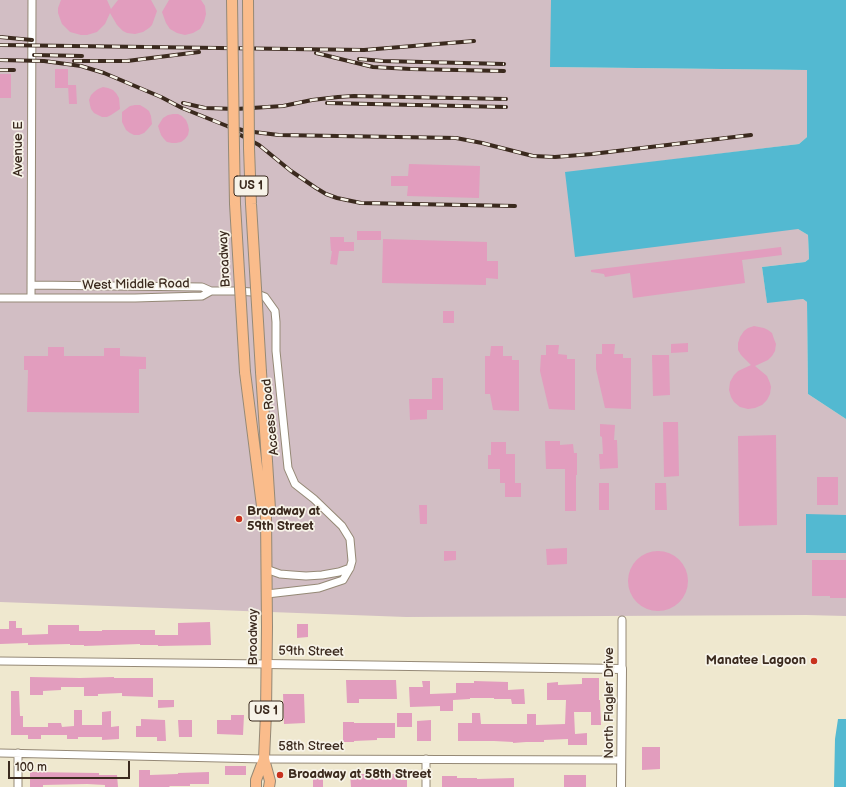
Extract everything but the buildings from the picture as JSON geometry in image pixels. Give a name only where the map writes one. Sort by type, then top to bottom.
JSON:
[{"type":"main road","name":"Broadway","points":[[232,0],[236,204],[245,372],[262,506],[266,515],[267,664],[264,759],[270,781],[269,787]]},
{"type":"main road","name":"Broadway","points":[[248,0],[249,148],[254,259],[270,509],[266,515]]},
{"type":"main road","name":"Broadway","points":[[256,787],[256,780],[264,759]]},
{"type":"street","name":"Avenue E","points":[[31,298],[32,0]]},
{"type":"street","name":"West Middle Road","points":[[31,285],[202,287],[211,291]]},
{"type":"street","name":"West Middle Road","points":[[0,298],[135,298],[202,296],[211,291]]},
{"type":"street","name":"Access Road","points":[[211,291],[252,292],[265,298],[275,311],[276,351],[288,468],[295,484],[342,526],[350,538],[352,561],[350,568]]},
{"type":"street","points":[[266,569],[280,574],[306,576],[339,572],[350,568]]},
{"type":"street","points":[[267,594],[320,588],[343,580],[350,568]]},
{"type":"street","name":"North Flagler Drive","points":[[621,787],[622,620]]},
{"type":"street","name":"59th Street","points":[[0,661],[622,669]]},
{"type":"street","name":"58th Street","points":[[0,753],[264,759],[621,760]]},
{"type":"street","points":[[18,753],[18,787]]},
{"type":"street","points":[[426,759],[426,787]]},
{"type":"shaded area","points":[[0,0],[551,0],[551,67],[807,70],[807,137],[799,144],[565,173],[798,229],[808,235],[809,259],[805,262],[762,267],[767,302],[803,299],[807,302],[808,394],[846,419],[846,515],[806,515],[806,552],[846,553],[846,616],[406,617],[0,602]]},
{"type":"water","points":[[551,0],[846,0],[846,419],[808,394],[807,302],[803,299],[767,303],[762,267],[805,262],[809,259],[808,235],[798,229],[575,257],[565,172],[799,144],[807,137],[807,70],[550,67]]},
{"type":"water","points":[[806,514],[846,515],[846,553],[806,553]]},
{"type":"water","points":[[838,719],[846,719],[846,787],[834,787],[835,739]]},
{"type":"railway","points":[[0,37],[32,40]]},
{"type":"railway","points":[[0,45],[364,50],[474,41]]},
{"type":"railway","points":[[74,61],[127,61],[199,52]]},
{"type":"railway","points":[[316,53],[373,67],[504,71]]},
{"type":"railway","points":[[34,55],[82,56]]},
{"type":"railway","points":[[359,59],[504,64]]},
{"type":"railway","points":[[0,60],[44,61],[81,66],[104,73],[161,97],[182,108],[227,126],[246,131],[279,135],[456,138],[533,156],[555,157],[751,135]]},
{"type":"railway","points":[[0,70],[14,70]]},
{"type":"railway","points":[[183,103],[205,108],[236,109],[283,106],[312,100],[354,96],[506,99]]},
{"type":"railway","points":[[327,103],[506,107]]},
{"type":"railway","points":[[233,131],[259,145],[291,171],[316,188],[337,198],[361,203],[515,206]]},
{"type":"place","name":"Broadway at 59th Street","points":[[239,519]]},
{"type":"place","name":"Manatee Lagoon","points":[[814,661]]},
{"type":"place","name":"Broadway at 58th Street","points":[[280,775]]}]
